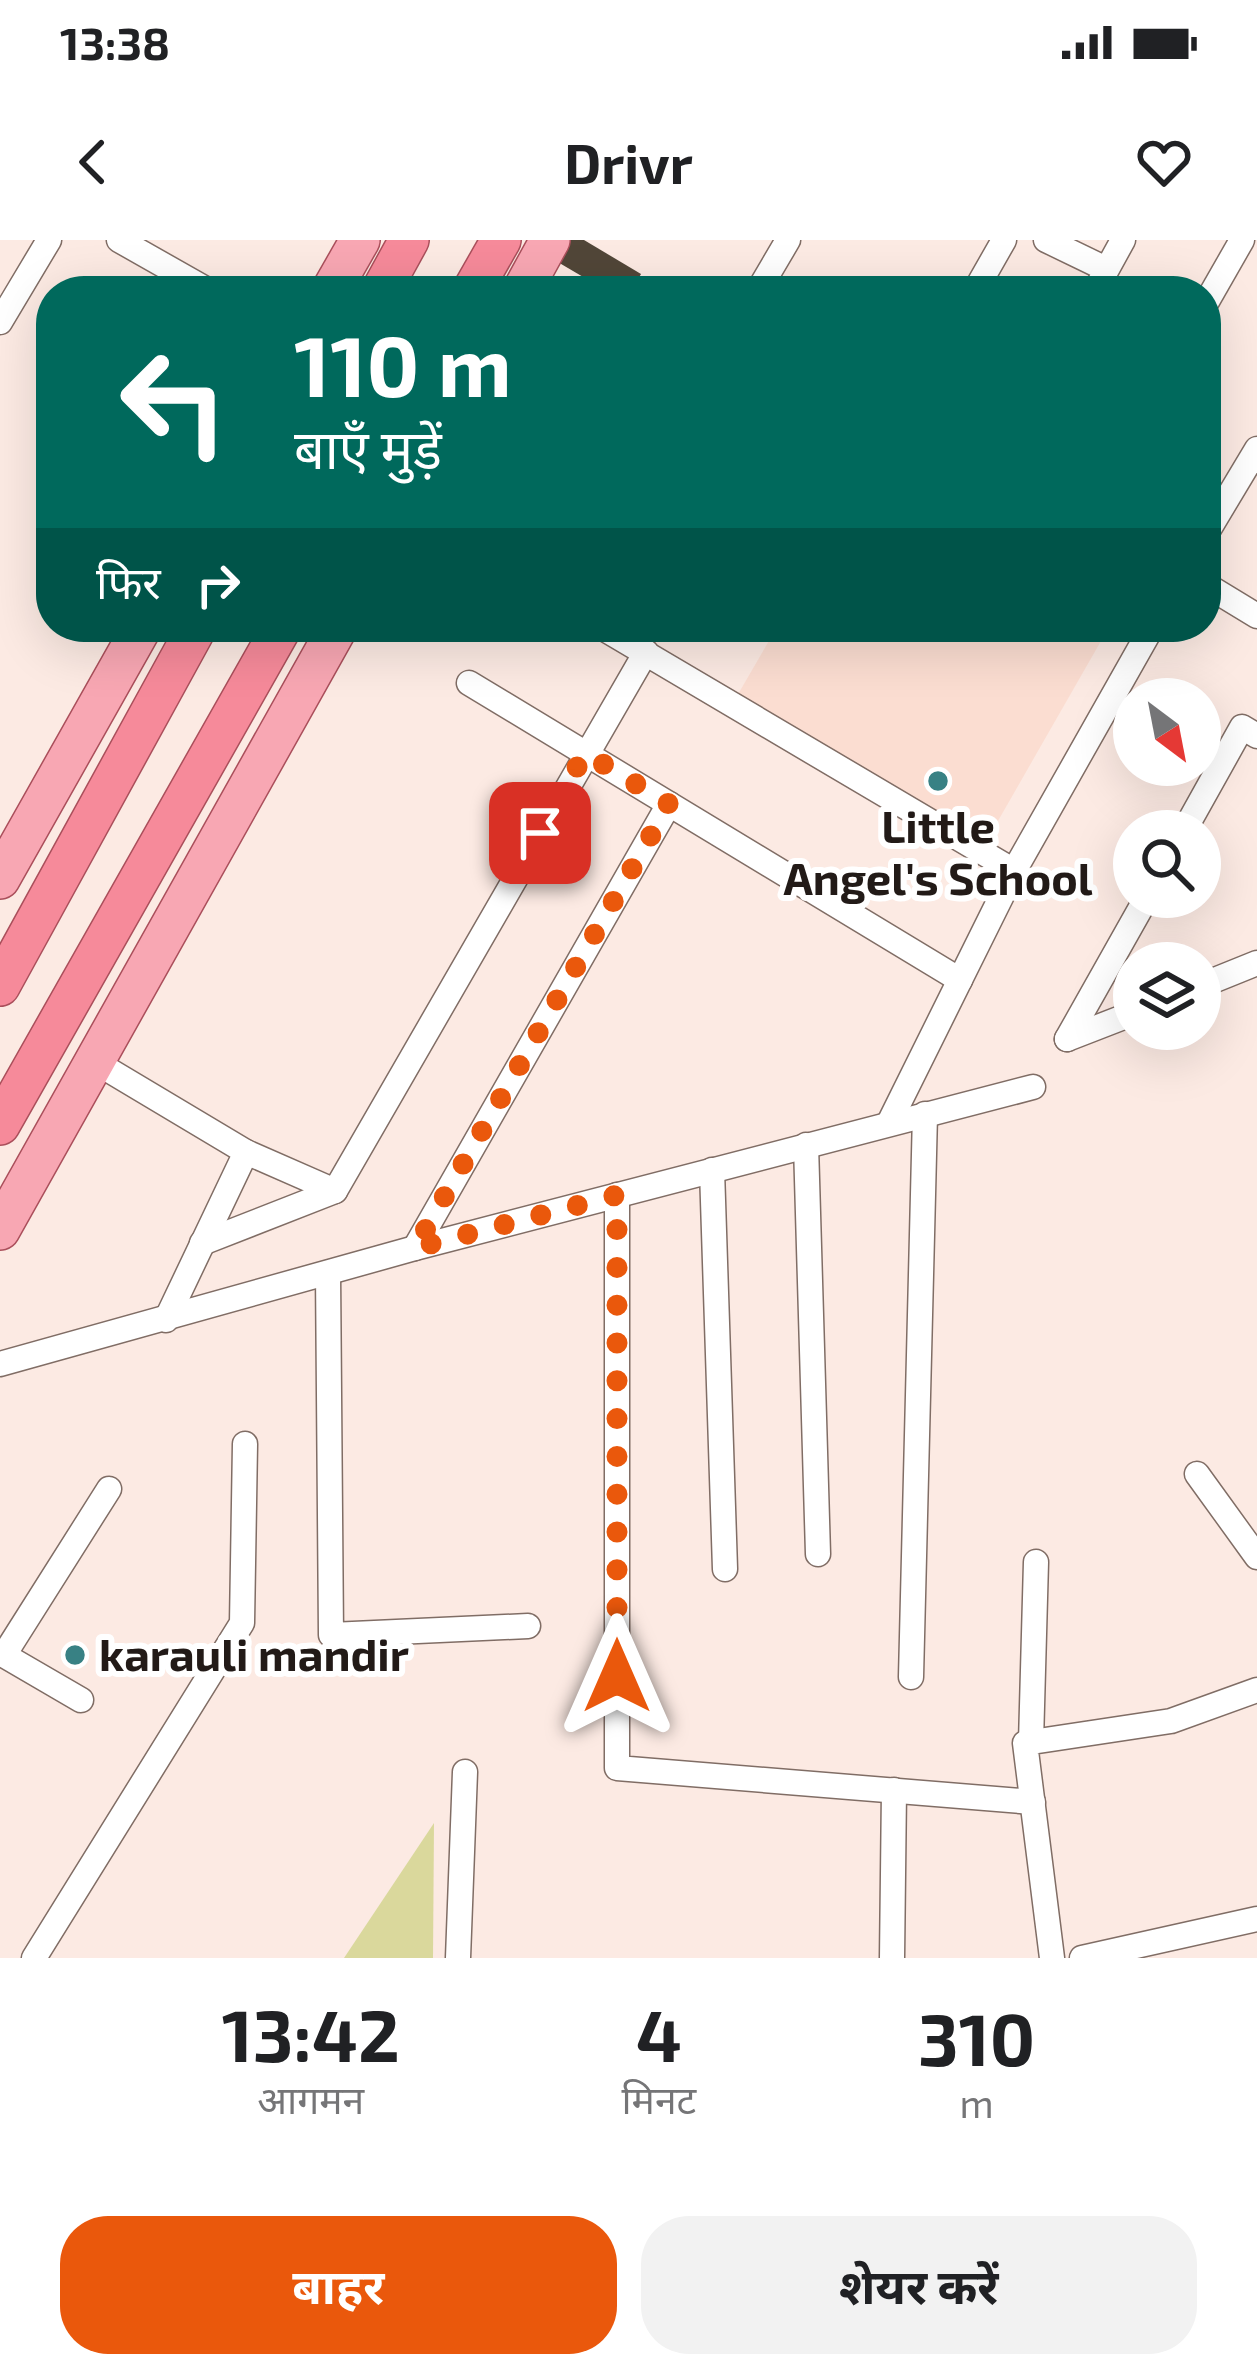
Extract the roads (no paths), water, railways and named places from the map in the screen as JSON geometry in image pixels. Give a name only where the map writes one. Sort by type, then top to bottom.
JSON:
[{"type":"highway","points":[[390,276],[410,240]]},
{"type":"highway","points":[[481,276],[501,240]]},
{"type":"highway","points":[[0,986],[189,642]]},
{"type":"highway","points":[[0,1126],[274,642]]},
{"type":"main road","points":[[340,276],[360,240]]},
{"type":"main road","points":[[530,276],[550,240]]},
{"type":"main road","points":[[0,879],[134,642]]},
{"type":"main road","points":[[0,1230],[330,642]]},
{"type":"street","points":[[0,322],[49,240]]},
{"type":"street","points":[[118,240],[182,276]]},
{"type":"street","points":[[767,276],[788,240]]},
{"type":"street","points":[[984,276],[1004,240]]},
{"type":"street","points":[[1046,240],[1096,276]]},
{"type":"street","points":[[1103,276],[1123,240]]},
{"type":"street","points":[[1221,278],[1238,249],[1257,271]]},
{"type":"street","points":[[1221,509],[1257,449]]},
{"type":"street","points":[[1221,594],[1257,616]]},
{"type":"street","points":[[628,642],[1014,871]]},
{"type":"street","points":[[889,1123],[1014,871],[1144,642]]},
{"type":"street","points":[[202,1244],[334,1191],[646,652]]},
{"type":"street","points":[[469,683],[960,980]]},
{"type":"street","points":[[1196,810],[1242,728],[1257,736]]},
{"type":"street","points":[[415,1248],[669,804]]},
{"type":"street","points":[[1113,958],[1067,1040],[1113,1021]]},
{"type":"street","points":[[1221,978],[1257,963]]},
{"type":"street","points":[[97,1063],[246,1152],[334,1191]]},
{"type":"street","points":[[0,1364],[415,1248],[1033,1087]]},
{"type":"street","points":[[911,1676],[925,1114]]},
{"type":"street","points":[[806,1145],[818,1554]]},
{"type":"street","points":[[166,1320],[246,1152]]},
{"type":"street","points":[[712,1170],[724,1569]]},
{"type":"street","points":[[617,1195],[617,1768],[1033,1802]]},
{"type":"street","points":[[328,1273],[331,1635],[529,1626]]},
{"type":"street","points":[[34,1958],[242,1623],[245,1444]]},
{"type":"street","points":[[1197,1474],[1257,1558]]},
{"type":"street","points":[[82,1700],[2,1654],[109,1489]]},
{"type":"street","points":[[1030,1742],[1036,1562]]},
{"type":"street","points":[[1052,1958],[1025,1743],[1171,1721],[1257,1690]]},
{"type":"street","points":[[458,1958],[466,1772]]},
{"type":"street","points":[[892,1958],[894,1790]]},
{"type":"street","points":[[1082,1958],[1257,1919]]},
{"type":"place","name":"Little Angel's School","points":[[938,781]]},
{"type":"place","name":"karauli mandir","points":[[75,1655]]}]
